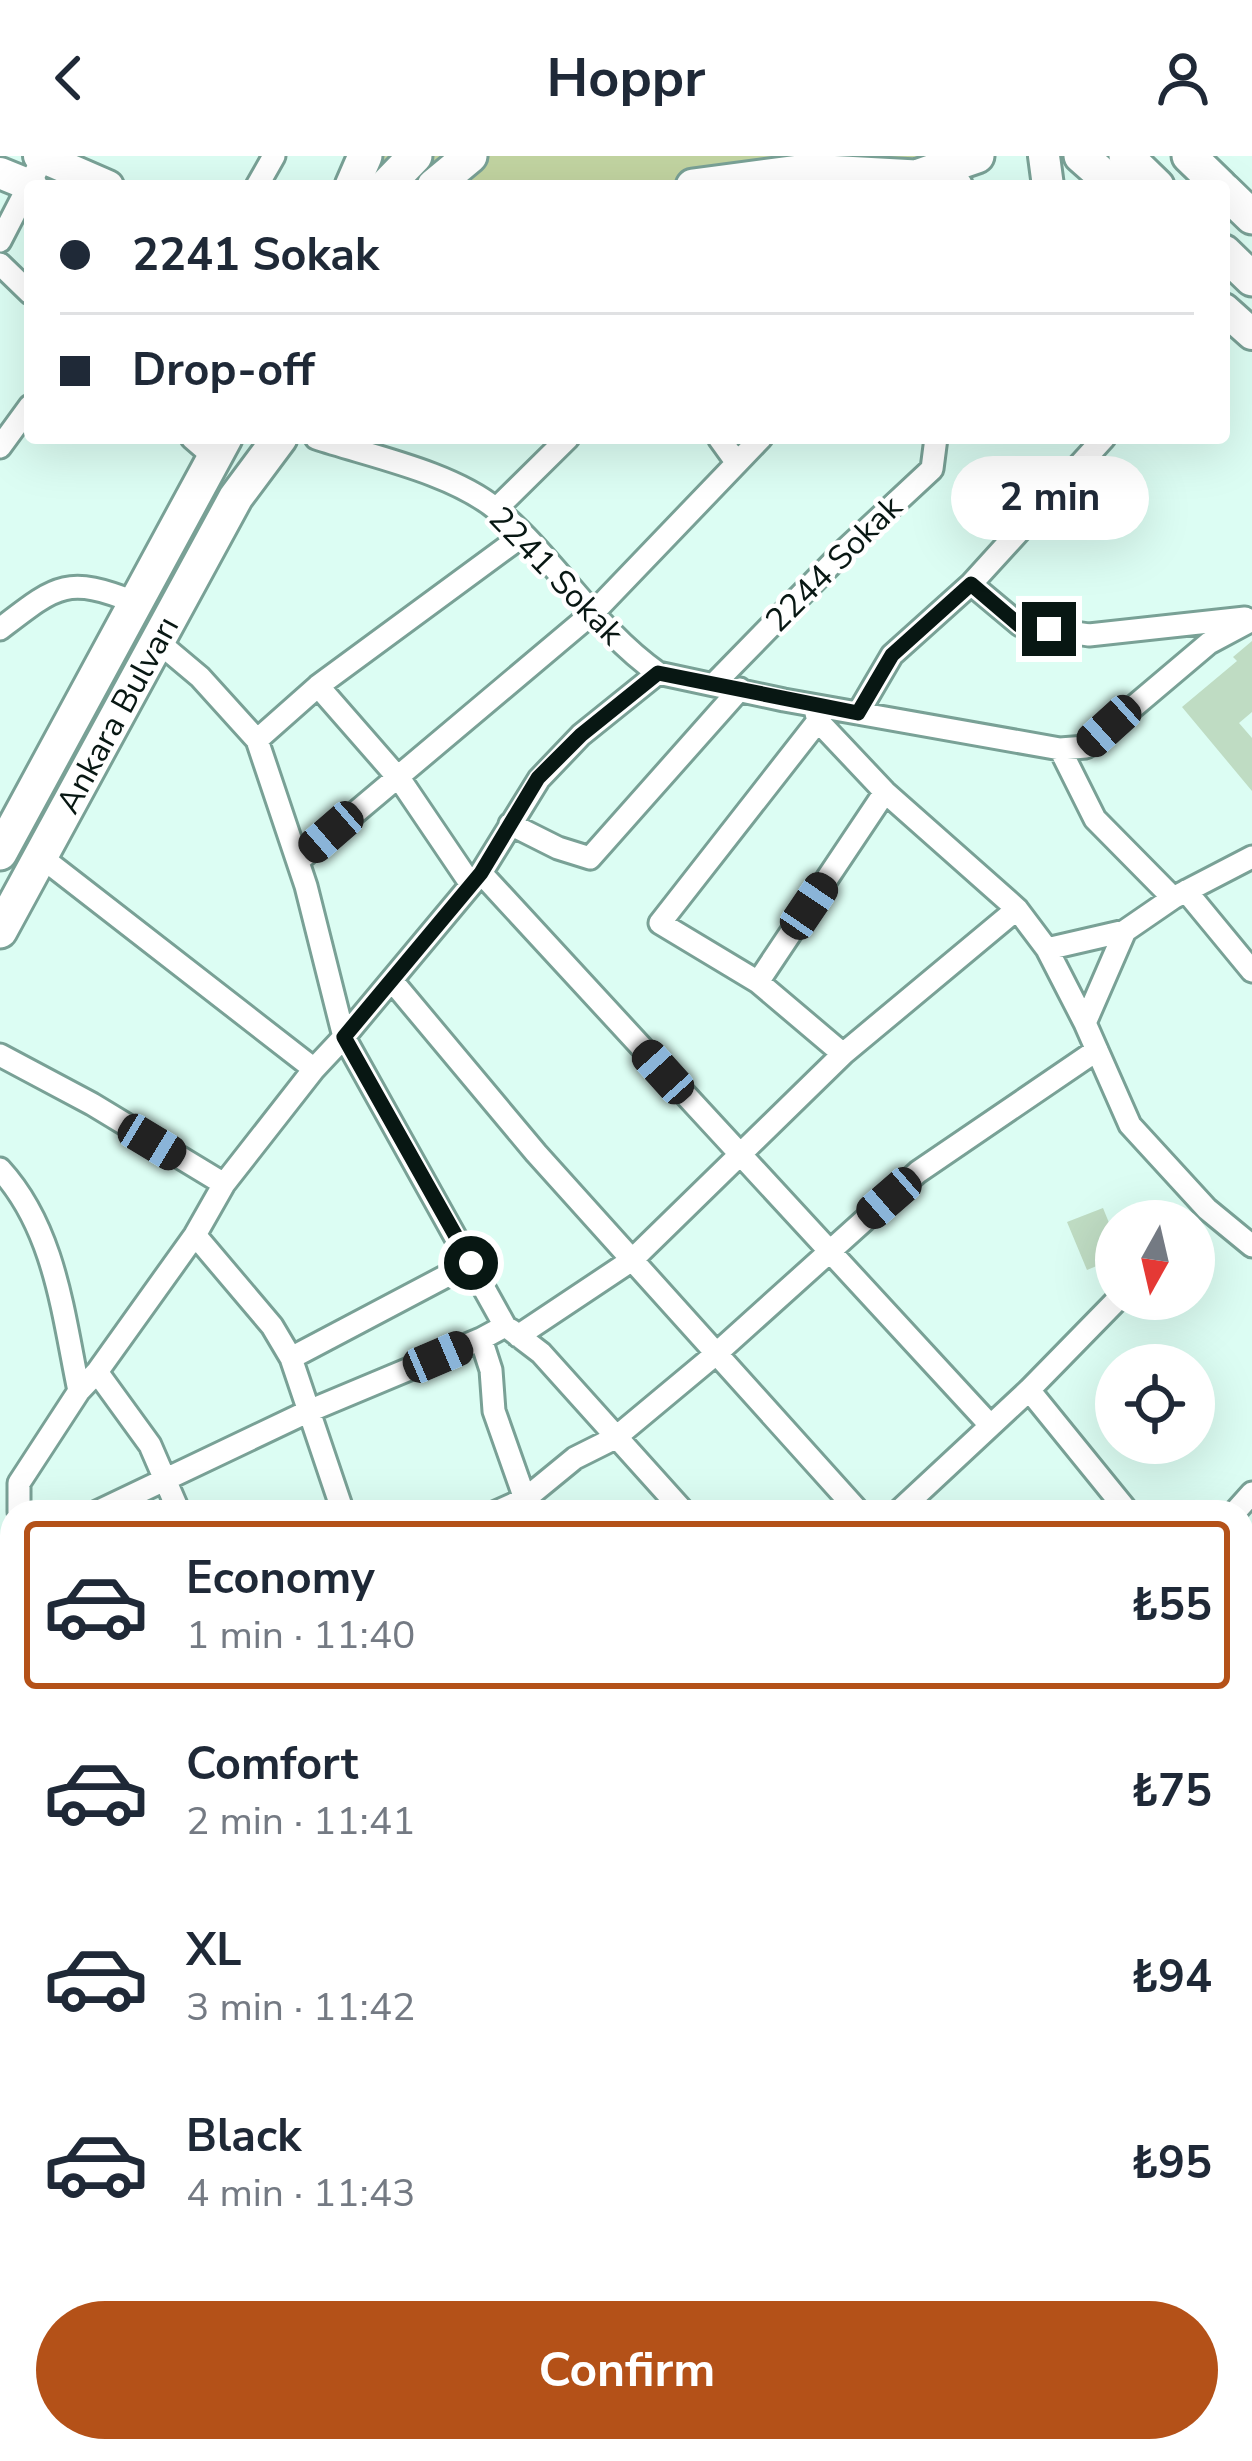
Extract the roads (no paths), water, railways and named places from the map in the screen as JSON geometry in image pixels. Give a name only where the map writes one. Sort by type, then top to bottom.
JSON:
[{"type":"main road","points":[[42,156],[95,180]]},
{"type":"main road","points":[[340,180],[365,156]]},
{"type":"main road","points":[[392,180],[415,156]]},
{"type":"main road","points":[[441,180],[470,156]]},
{"type":"main road","points":[[916,177],[977,156]]},
{"type":"main road","points":[[1081,156],[1108,180]]},
{"type":"main road","points":[[1126,156],[1151,180]]},
{"type":"main road","points":[[1154,156],[1179,180]]},
{"type":"main road","points":[[1189,156],[1214,180]]},
{"type":"main road","points":[[739,180],[807,171],[930,180]]},
{"type":"main road","points":[[1230,196],[1252,217]]},
{"type":"main road","points":[[1230,230],[1252,250]]},
{"type":"main road","points":[[1230,258],[1252,279]]},
{"type":"main road","points":[[1230,291],[1251,333]]},
{"type":"main road","name":"Ankara Bulvarı","points":[[4,835],[134,602],[210,444]]},
{"type":"main road","name":"Ankara Bulvarı","points":[[0,931],[263,444]]},
{"type":"main road","name":"Ankara Bulvarı","points":[[236,497],[276,444]]},
{"type":"street","points":[[0,241],[24,197]]},
{"type":"street","points":[[0,264],[16,289]]},
{"type":"street","points":[[0,447],[24,414]]},
{"type":"street","name":"2241 Sokak","points":[[334,444],[419,472],[496,509],[628,652],[658,673]]},
{"type":"street","points":[[496,509],[562,444]]},
{"type":"street","points":[[723,444],[737,463]]},
{"type":"street","points":[[298,861],[595,611],[755,444]]},
{"type":"street","name":"2244 Sokak","points":[[714,684],[845,550],[932,470],[936,444]]},
{"type":"street","points":[[858,713],[892,655],[971,584],[1099,444]]},
{"type":"street","points":[[257,740],[318,686],[523,536]]},
{"type":"street","points":[[0,628],[44,595],[71,584],[134,602]]},
{"type":"street","points":[[971,584],[1019,625],[1089,635],[1252,619]]},
{"type":"street","points":[[10,1482],[97,1372],[195,1235],[224,1184],[314,1069],[393,982],[476,878],[538,778],[581,735],[658,673],[740,688],[816,713],[858,713],[1060,749],[1086,747],[1209,643],[1252,619]]},
{"type":"street","points":[[157,640],[200,677],[257,740],[298,861],[344,1037],[511,1331],[541,1353],[673,1500]]},
{"type":"street","points":[[318,686],[476,878],[990,1425]]},
{"type":"street","points":[[510,824],[590,858],[740,688]]},
{"type":"street","points":[[816,713],[885,792],[1017,909],[1047,949],[1130,1125],[1188,1200]]},
{"type":"street","points":[[816,713],[660,923],[758,982],[843,1054]]},
{"type":"street","points":[[1060,749],[1095,819],[1179,894],[1252,971]]},
{"type":"street","points":[[758,982],[885,792]]},
{"type":"street","points":[[40,856],[314,1069]]},
{"type":"street","points":[[1047,949],[1125,931],[1179,894],[1252,857]]},
{"type":"street","points":[[121,1500],[309,1411],[481,1339],[511,1331],[632,1260],[843,1054],[1017,909]]},
{"type":"street","points":[[1085,1023],[1125,931]]},
{"type":"street","points":[[393,982],[536,1153],[848,1500]]},
{"type":"street","points":[[536,1500],[575,1458],[615,1438],[918,1172],[1097,1050]]},
{"type":"street","points":[[0,1055],[224,1184]]},
{"type":"street","points":[[0,1169],[40,1230],[56,1277],[79,1391]]},
{"type":"street","points":[[1215,1224],[1252,1246]]},
{"type":"street","points":[[195,1235],[272,1326],[291,1358],[339,1500]]},
{"type":"street","points":[[291,1358],[471,1263]]},
{"type":"street","points":[[911,1500],[1097,1320]]},
{"type":"street","points":[[481,1339],[491,1370],[494,1411],[529,1500]]},
{"type":"street","points":[[97,1372],[150,1445],[173,1500]]},
{"type":"street","points":[[1029,1390],[1118,1500]]}]
